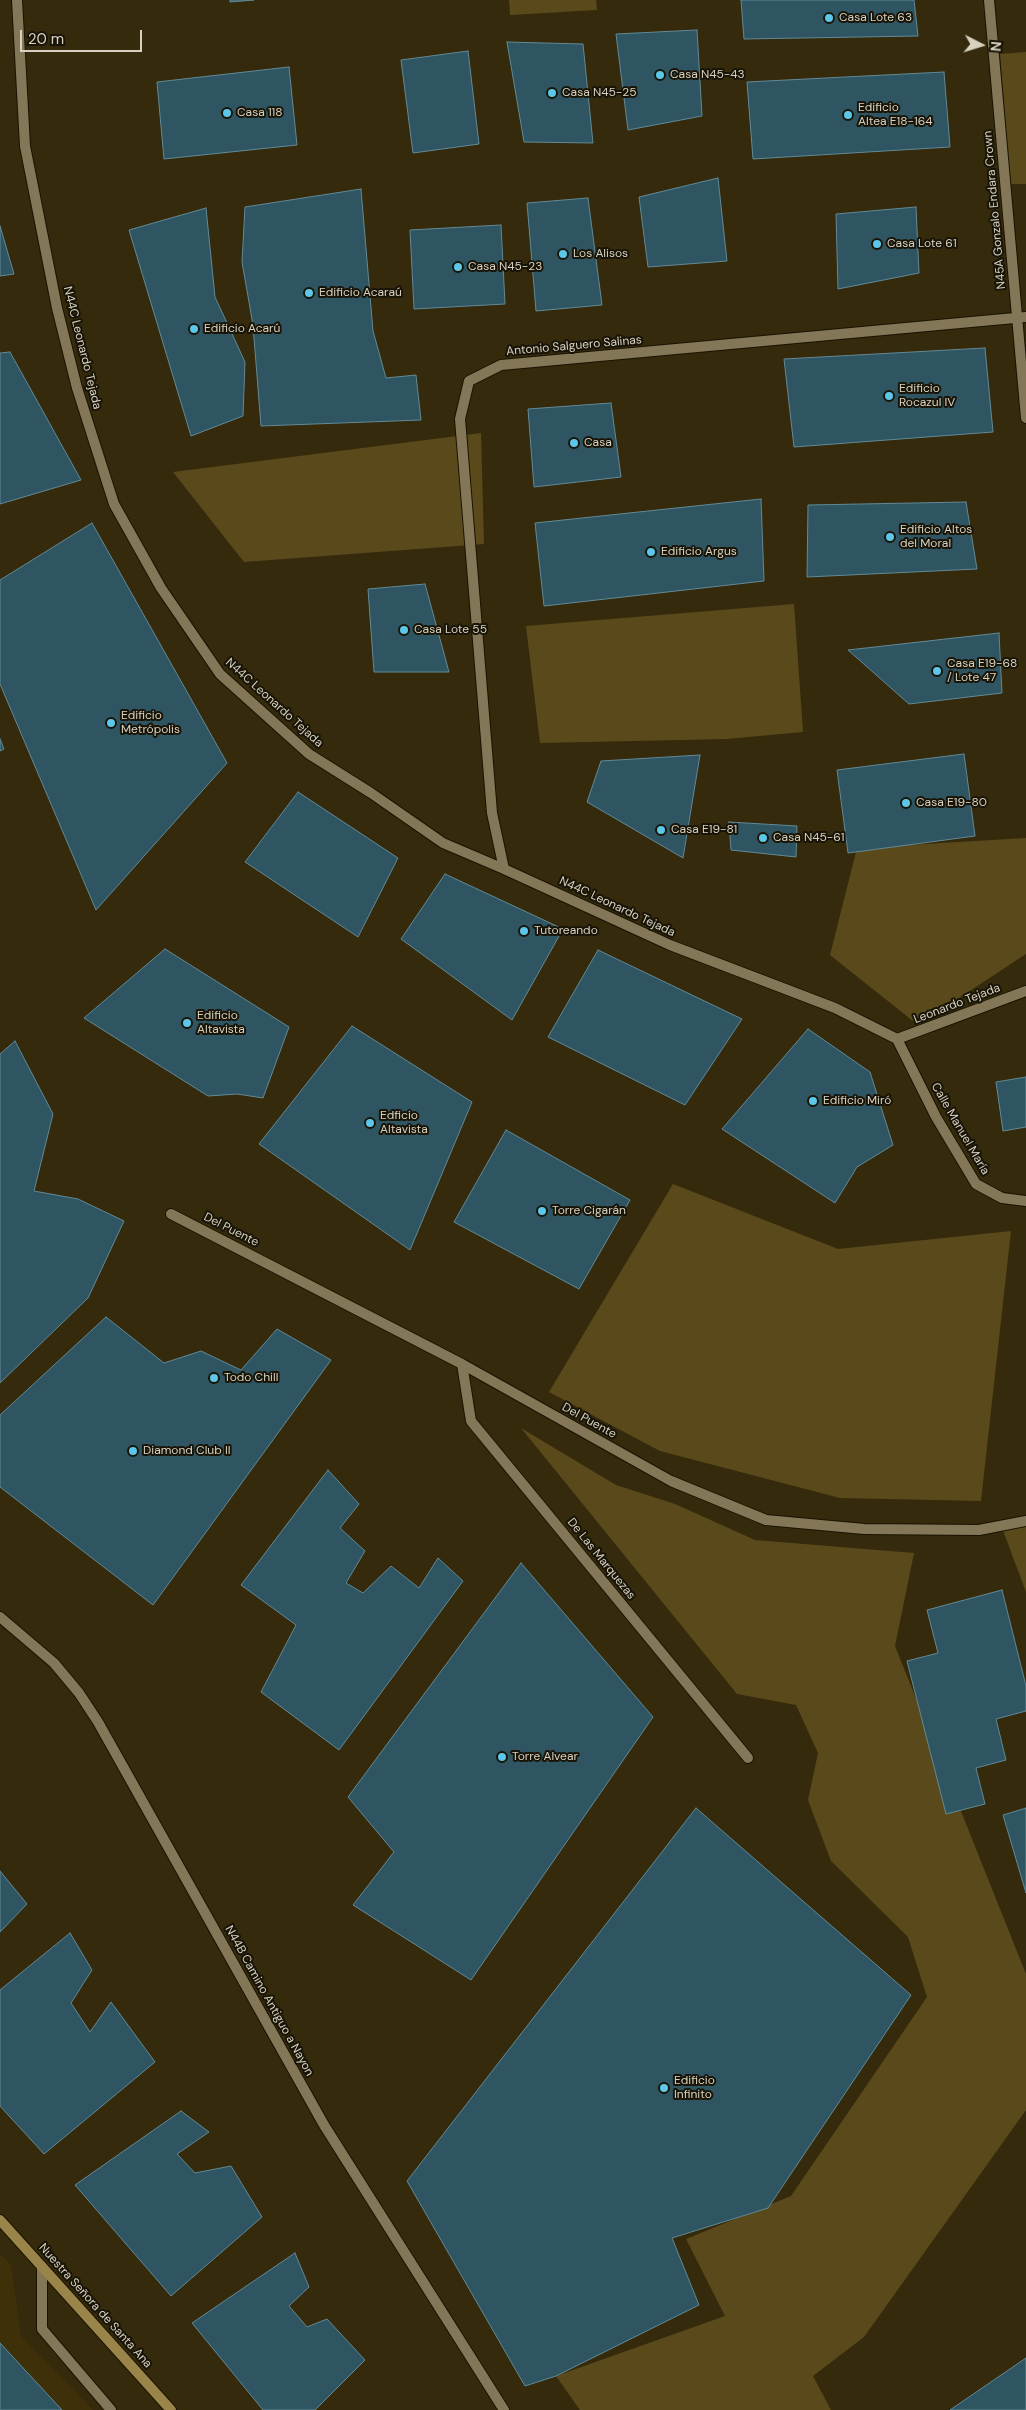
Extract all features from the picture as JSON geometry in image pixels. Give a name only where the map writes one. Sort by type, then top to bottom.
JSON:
[{"type":"street","name":"N44C Leonardo Tejada","points":[[17,0],[25,146],[57,308],[77,388],[114,504],[161,588],[220,674],[309,754],[371,793],[443,843],[670,945],[835,1008],[898,1039]]},
{"type":"street","name":"N45A Gonzalo Endara Crown","points":[[989,0],[1022,317],[1026,418]]},
{"type":"street","name":"Antonio Salguero Salinas","points":[[504,869],[492,813],[460,418],[469,381],[502,365],[1022,317]]},
{"type":"street","name":"Leonardo Tejada","points":[[898,1039],[1026,991]]},
{"type":"street","name":"Calle Manuel María","points":[[898,1039],[936,1117],[976,1184],[1002,1198],[1026,1201]]},
{"type":"street","name":"Del Puente","points":[[172,1214],[462,1364],[671,1481],[766,1520],[864,1528],[970,1530],[1026,1521]]},
{"type":"street","name":"De Las Marquezas","points":[[462,1364],[471,1421],[748,1758]]},
{"type":"street","name":"N44B Camino Antiguo a Nayon","points":[[0,1617],[54,1663],[79,1693],[98,1722],[324,2125],[504,2410]]},
{"type":"street","name":"Nuestra Señora de Santa Ana","points":[[0,2220],[171,2410]]},
{"type":"street","points":[[42,2267],[42,2329],[111,2410]]},
{"type":"shaded area","points":[[509,0],[596,0],[597,10],[510,15]]},
{"type":"shaded area","points":[[1026,52],[1026,184],[1010,184],[1000,54]]},
{"type":"shaded area","points":[[481,433],[484,544],[244,562],[173,472]]},
{"type":"shaded area","points":[[794,604],[803,732],[727,739],[540,743],[526,626]]},
{"type":"shaded area","points":[[1026,838],[1026,954],[918,1025],[830,955],[857,848]]},
{"type":"shaded area","points":[[673,1184],[838,1249],[1011,1231],[981,1501],[840,1498],[660,1451],[549,1392]]},
{"type":"shaded area","points":[[521,1428],[616,1485],[675,1504],[755,1540],[914,1553],[895,1646],[1026,1974],[1026,2110],[864,2337],[813,2376],[831,2410],[580,2410],[556,2376],[725,2316],[686,2239],[791,2196],[927,1997],[908,1937],[831,1861],[808,1800],[818,1753],[796,1705],[737,1694]]},
{"type":"shaded area","points":[[1026,1520],[1026,1592],[1001,1525]]},
{"type":"shaded area","points":[[0,2254],[11,2265],[21,2336],[93,2410],[0,2410]]},
{"type":"building","points":[[230,0],[254,0],[230,2]]},
{"type":"building","name":"Casa Lote 63","points":[[741,0],[914,0],[918,36],[744,39]]},
{"type":"building","name":"Casa N45-43","points":[[697,30],[702,116],[628,130],[616,34]]},
{"type":"building","name":"Casa N45-25","points":[[507,42],[583,44],[593,143],[524,142]]},
{"type":"building","points":[[468,51],[479,144],[413,153],[401,60]]},
{"type":"building","name":"Casa 118","points":[[289,67],[297,145],[164,159],[157,82]]},
{"type":"building","name":"Edificio Altea E18-164","points":[[944,72],[950,147],[753,159],[747,82]]},
{"type":"building","points":[[718,178],[727,261],[648,267],[639,197]]},
{"type":"building","name":"Edificio Acaraú","points":[[361,189],[373,331],[386,378],[416,375],[421,420],[261,426],[253,325],[242,262],[245,207]]},
{"type":"building","name":"Los Alisos","points":[[588,198],[602,305],[536,311],[527,203]]},
{"type":"building","name":"Casa Lote 61","points":[[916,207],[919,273],[838,289],[836,214]]},
{"type":"building","name":"Edificio Acarú","points":[[206,208],[215,297],[245,362],[243,416],[191,436],[129,230]]},
{"type":"building","name":"Casa N45-23","points":[[501,225],[505,304],[414,309],[410,230]]},
{"type":"building","points":[[0,226],[14,274],[0,276]]},
{"type":"building","name":"Edificio Rocazul IV","points":[[985,348],[993,432],[794,447],[784,359]]},
{"type":"building","points":[[10,352],[81,480],[0,504],[0,353]]},
{"type":"building","name":"Casa","points":[[611,403],[621,477],[534,487],[528,409]]},
{"type":"building","name":"Edificio Argus","points":[[761,499],[764,581],[544,606],[535,523]]},
{"type":"building","name":"Edificio Altos del Moral","points":[[966,502],[977,569],[807,577],[808,505]]},
{"type":"building","name":"Edificio Metrópolis","points":[[92,523],[227,763],[96,910],[0,684],[0,580]]},
{"type":"building","name":"Casa Lote 55","points":[[425,584],[449,672],[374,672],[368,589]]},
{"type":"building","name":"Casa E19-68 / Lote 47","points":[[999,633],[1002,693],[909,704],[848,650]]},
{"type":"building","points":[[0,739],[4,749],[0,751]]},
{"type":"building","name":"Casa E19-80","points":[[964,754],[975,836],[848,853],[837,770]]},
{"type":"building","name":"Casa E19-81","points":[[700,755],[683,858],[587,802],[601,761]]},
{"type":"building","points":[[298,792],[398,858],[358,937],[245,862]]},
{"type":"building","name":"Casa N45-61","points":[[729,822],[797,826],[796,857],[731,850]]},
{"type":"building","points":[[445,874],[563,929],[512,1020],[401,939]]},
{"type":"building","name":"Edificio Altavista","points":[[165,949],[289,1027],[263,1098],[237,1094],[208,1096],[84,1018]]},
{"type":"building","points":[[598,950],[742,1019],[685,1105],[548,1037]]},
{"type":"building","name":"Edficio Altavista","points":[[352,1026],[472,1102],[410,1250],[259,1144]]},
{"type":"building","name":"Edificio Miró","points":[[808,1029],[870,1072],[893,1145],[857,1167],[835,1203],[722,1129]]},
{"type":"building","points":[[15,1041],[53,1114],[34,1191],[78,1199],[124,1221],[88,1298],[0,1383],[0,1054]]},
{"type":"building","points":[[1026,1077],[1026,1127],[1003,1131],[996,1082]]},
{"type":"building","name":"Torre Cigarán","points":[[506,1130],[630,1200],[579,1289],[454,1222]]},
{"type":"building","name":"Diamond Club II","points":[[106,1317],[164,1363],[201,1351],[241,1370],[277,1329],[331,1360],[153,1605],[0,1487],[0,1415]]},
{"type":"building","points":[[328,1470],[359,1504],[340,1528],[365,1551],[346,1583],[363,1593],[391,1566],[419,1588],[438,1558],[463,1581],[339,1750],[261,1692],[296,1625],[241,1585]]},
{"type":"building","name":"Torre Alvear","points":[[521,1563],[653,1717],[471,1980],[353,1905],[394,1852],[348,1797]]},
{"type":"building","points":[[1002,1590],[1026,1686],[1026,1711],[996,1719],[1006,1760],[976,1768],[985,1804],[946,1814],[907,1661],[938,1653],[927,1610]]},
{"type":"building","name":"Edificio Infinito","points":[[696,1808],[911,1995],[768,2208],[672,2238],[699,2305],[556,2376],[525,2386],[407,2181]]},
{"type":"building","points":[[1026,1808],[1026,1893],[1003,1815]]},
{"type":"building","points":[[0,1871],[27,1904],[0,1932]]},
{"type":"building","points":[[70,1933],[92,1970],[71,2003],[90,2032],[111,2002],[155,2062],[44,2154],[0,2106],[0,1990]]},
{"type":"building","points":[[181,2111],[209,2132],[177,2154],[195,2173],[231,2166],[262,2217],[171,2296],[75,2185]]},
{"type":"building","points":[[295,2253],[309,2287],[289,2306],[307,2327],[327,2319],[365,2360],[315,2410],[263,2410],[192,2323]]},
{"type":"building","points":[[0,2343],[62,2410],[0,2410]]},
{"type":"building","points":[[1026,2358],[1026,2410],[950,2410]]},
{"type":"place","name":"Casa Lote 63","points":[[829,18]]},
{"type":"place","name":"Casa N45-43","points":[[660,75]]},
{"type":"place","name":"Casa N45-25","points":[[552,93]]},
{"type":"place","name":"Casa 118","points":[[227,113]]},
{"type":"place","name":"Edificio Altea E18-164","points":[[848,115]]},
{"type":"place","name":"Casa Lote 61","points":[[877,244]]},
{"type":"place","name":"Los Alisos","points":[[563,254]]},
{"type":"place","name":"Casa N45-23","points":[[458,267]]},
{"type":"place","name":"Edificio Acaraú","points":[[309,293]]},
{"type":"place","name":"Edificio Acarú","points":[[194,329]]},
{"type":"place","name":"Edificio Rocazul IV","points":[[889,396]]},
{"type":"place","name":"Casa","points":[[574,443]]},
{"type":"place","name":"Edificio Altos del Moral","points":[[890,537]]},
{"type":"place","name":"Edificio Argus","points":[[651,552]]},
{"type":"place","name":"Casa Lote 55","points":[[404,630]]},
{"type":"place","name":"Casa E19-68 / Lote 47","points":[[937,671]]},
{"type":"place","name":"Edificio Metrópolis","points":[[111,723]]},
{"type":"place","name":"Casa E19-80","points":[[906,803]]},
{"type":"place","name":"Casa E19-81","points":[[661,830]]},
{"type":"place","name":"Casa N45-61","points":[[763,838]]},
{"type":"place","name":"Tutoreando","points":[[524,931]]},
{"type":"place","name":"Edificio Altavista","points":[[187,1023]]},
{"type":"place","name":"Edificio Miró","points":[[813,1101]]},
{"type":"place","name":"Edficio Altavista","points":[[370,1123]]},
{"type":"place","name":"Torre Cigarán","points":[[542,1211]]},
{"type":"place","name":"Todo Chill","points":[[214,1378]]},
{"type":"place","name":"Diamond Club II","points":[[133,1451]]},
{"type":"place","name":"Torre Alvear","points":[[502,1757]]},
{"type":"place","name":"Edificio Infinito","points":[[664,2088]]}]
